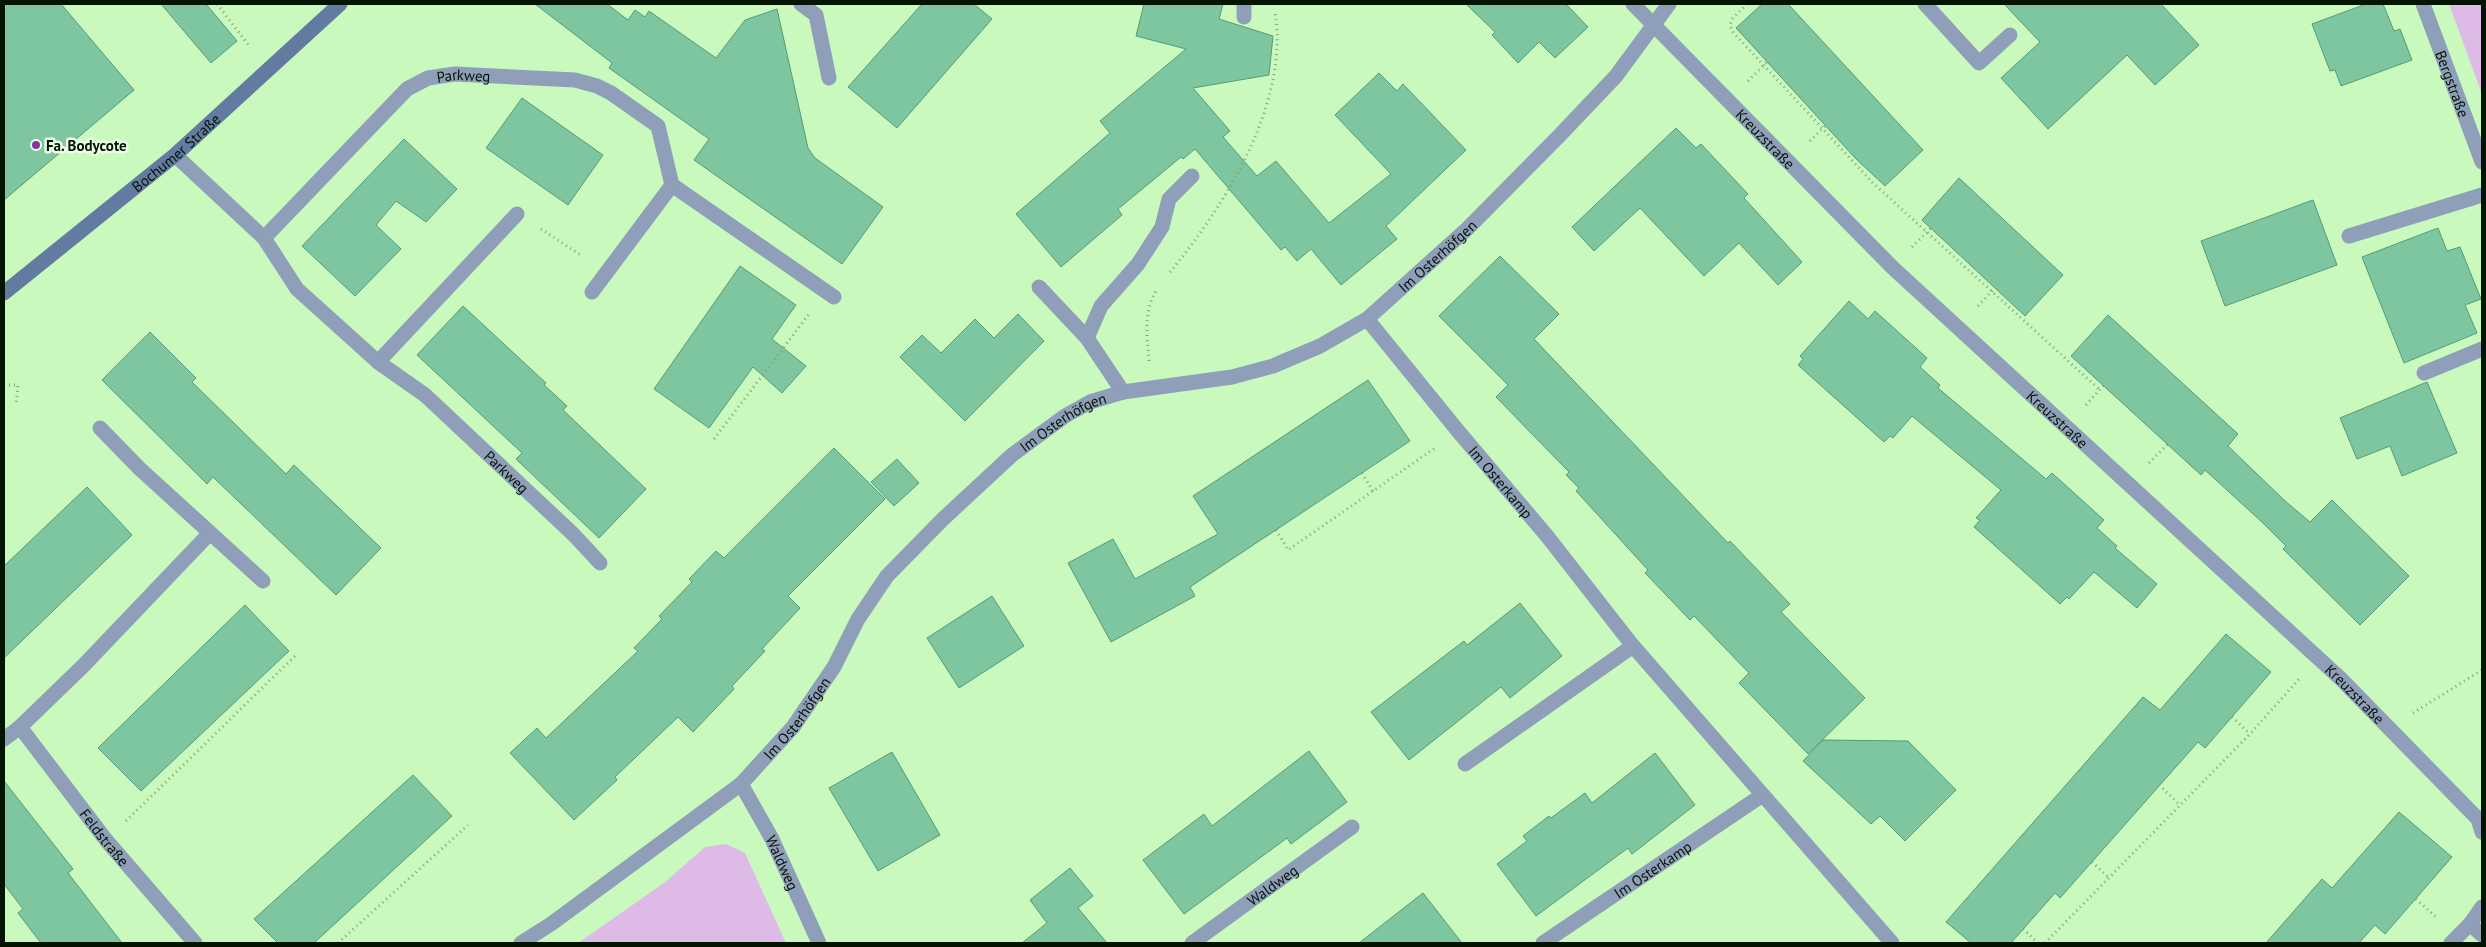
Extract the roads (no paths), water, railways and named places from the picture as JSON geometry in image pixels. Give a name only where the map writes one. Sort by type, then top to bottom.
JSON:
[{"type":"main road","name":"Bochumer Straße","points":[[4,293],[175,155],[268,72],[340,4]]},
{"type":"street","points":[[801,4],[816,15],[829,78]]},
{"type":"street","name":"Kreuzstraße","points":[[1633,4],[1893,268],[2130,483],[2392,731],[2478,819],[2482,832]]},
{"type":"street","name":"Im Osterhöfgen","points":[[521,943],[551,924],[741,784],[793,727],[834,667],[858,619],[887,576],[943,519],[1012,455],[1065,416],[1090,402],[1123,392],[1232,377],[1273,366],[1320,346],[1367,319],[1467,229],[1559,136],[1616,76],[1668,4]]},
{"type":"street","points":[[1925,4],[1979,63],[2010,34]]},
{"type":"street","name":"Bergstraße","points":[[2423,4],[2482,162]]},
{"type":"street","name":"Parkweg","points":[[264,238],[408,88],[428,78],[455,74],[575,80],[597,86],[611,93],[658,126],[672,185]]},
{"type":"street","name":"Parkweg","points":[[175,155],[264,238],[297,289],[378,362],[425,395],[572,534],[600,563]]},
{"type":"street","points":[[1087,338],[1101,306],[1138,264],[1162,227],[1169,199],[1192,176]]},
{"type":"street","points":[[592,292],[672,185],[830,294]]},
{"type":"street","points":[[2349,236],[2482,194]]},
{"type":"street","points":[[378,362],[518,214]]},
{"type":"street","points":[[1039,287],[1087,338],[1123,392]]},
{"type":"street","name":"Im Osterkamp","points":[[1367,319],[1547,536],[1633,646],[1892,943]]},
{"type":"street","points":[[2424,373],[2482,349]]},
{"type":"street","points":[[100,428],[140,469],[209,534],[263,581]]},
{"type":"street","points":[[4,739],[20,727],[84,665],[209,534]]},
{"type":"street","points":[[1465,764],[1633,646]]},
{"type":"street","name":"Feldstraße","points":[[20,727],[106,840],[194,943]]},
{"type":"street","name":"Waldweg","points":[[741,784],[772,839],[819,943]]},
{"type":"street","name":"Im Osterkamp","points":[[1544,943],[1762,796]]},
{"type":"street","name":"Waldweg","points":[[1192,943],[1352,827]]},
{"type":"street","points":[[2451,943],[2470,924],[2482,907]]},
{"type":"street","points":[[2470,924],[2482,936]]},
{"type":"place","name":"Fa. Bodycote","points":[[36,145]]}]
